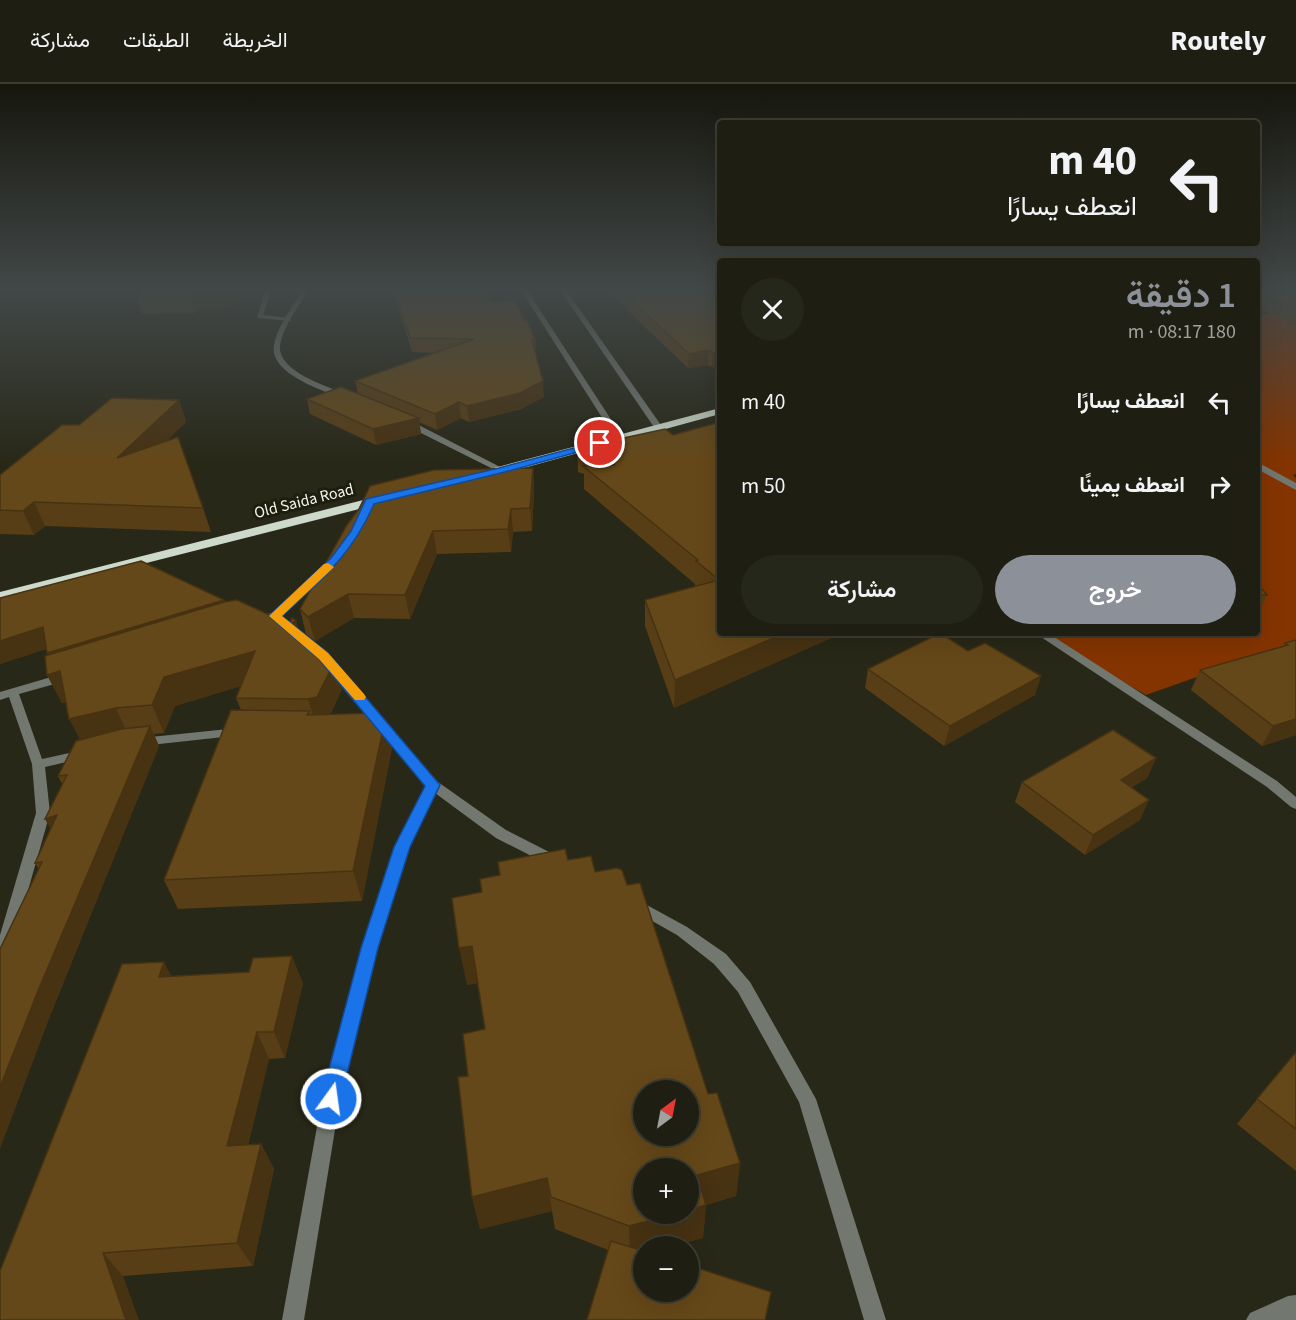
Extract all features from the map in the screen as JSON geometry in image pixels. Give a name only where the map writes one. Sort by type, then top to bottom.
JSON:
[{"type":"highway","points":[[469,478],[717,412]]},
{"type":"highway","name":"Old Saida Road","points":[[0,596],[367,507],[392,496]]},
{"type":"street","points":[[276,348],[278,358],[300,378],[351,399]]},
{"type":"street","points":[[561,348],[619,438]]},
{"type":"street","points":[[603,348],[659,428]]},
{"type":"street","points":[[393,416],[424,429],[501,470]]},
{"type":"street","points":[[1260,467],[1296,487]]},
{"type":"street","points":[[242,622],[275,616],[335,561]]},
{"type":"street","points":[[275,616],[291,629]]},
{"type":"street","points":[[1045,636],[1253,771],[1296,804]]},
{"type":"street","points":[[315,649],[376,716],[433,785],[501,834],[563,866]]},
{"type":"street","points":[[0,961],[43,813],[38,764],[6,695],[78,672]]},
{"type":"street","points":[[356,722],[376,716]]},
{"type":"street","points":[[130,743],[246,733]]},
{"type":"street","points":[[38,764],[96,751]]},
{"type":"street","points":[[293,1320],[331,1099],[369,948],[402,847],[433,785]]},
{"type":"street","points":[[624,898],[682,931],[720,959],[744,987],[807,1100],[875,1320]]},
{"type":"street","points":[[1257,1320],[1293,1310]]},
{"type":"shaded area","points":[[1260,348],[1296,348],[1296,474],[1293,475],[1296,478],[1296,642],[1146,695],[1042,636],[1260,636]]},
{"type":"building","points":[[449,348],[534,348],[543,381],[520,393],[467,406],[459,402],[435,414],[355,381]]},
{"type":"building","points":[[682,348],[717,348],[717,352],[713,353],[708,350],[689,354]]},
{"type":"building","points":[[341,387],[419,418],[373,429],[307,399]]},
{"type":"building","points":[[112,398],[179,400],[117,458],[178,437],[203,508],[34,502],[23,511],[0,510],[0,475],[62,425],[79,425]]},
{"type":"building","points":[[717,423],[717,578],[696,561],[698,560],[583,466],[615,465],[577,448],[665,429],[673,435]]},
{"type":"building","points":[[533,468],[530,508],[511,509],[508,529],[433,531],[405,595],[348,594],[308,617],[300,609],[347,525],[359,509],[370,486],[434,470]]},
{"type":"building","points":[[141,561],[224,600],[47,653],[43,627],[0,641],[0,598]]},
{"type":"building","points":[[717,581],[717,636],[778,636],[675,680],[645,600]]},
{"type":"building","points":[[1260,587],[1267,595],[1260,595]]},
{"type":"building","points":[[237,600],[289,624],[292,618],[296,621],[283,628],[325,650],[335,661],[317,697],[308,699],[236,698],[255,651],[164,677],[152,705],[116,708],[69,719],[60,671],[47,675],[45,656]]},
{"type":"building","points":[[934,636],[945,636],[968,651],[985,643],[1041,676],[950,726],[868,669]]},
{"type":"building","points":[[1296,640],[1296,719],[1273,726],[1200,670],[1288,645],[1285,643]]},
{"type":"building","points":[[231,710],[309,711],[307,715],[379,713],[385,720],[353,871],[164,880]]},
{"type":"building","points":[[150,726],[0,1087],[0,949],[42,862],[35,863],[57,815],[45,819],[67,775],[58,776],[76,741],[121,729]]},
{"type":"building","points":[[1113,730],[1156,758],[1121,780],[1149,800],[1093,835],[1022,782]]},
{"type":"building","points":[[565,849],[568,860],[591,856],[595,872],[617,868],[622,870],[627,885],[640,883],[708,1094],[717,1093],[740,1163],[699,1174],[699,1158],[633,1158],[633,1224],[637,1224],[629,1226],[551,1197],[547,1178],[472,1197],[458,1077],[468,1076],[463,1034],[485,1029],[472,946],[459,948],[452,898],[482,892],[480,879],[500,875],[498,862]]},
{"type":"building","points":[[292,956],[274,1032],[257,1032],[227,1146],[261,1144],[237,1243],[103,1253],[126,1320],[0,1320],[0,1271],[122,964],[164,962],[159,977],[249,972],[253,958]]},
{"type":"building","points":[[1296,1052],[1296,1129],[1257,1099]]},
{"type":"building","points":[[699,1182],[706,1205],[699,1207]]},
{"type":"building","points":[[611,1241],[633,1248],[633,1302],[699,1302],[699,1269],[771,1292],[765,1320],[587,1320]]},
{"type":"slow traffic","points":[[328,567],[275,616],[323,656],[359,697]]},
{"type":"route","points":[[331,1099],[369,948],[402,847],[433,785],[323,656],[275,616],[335,561],[357,531],[370,502],[600,443]]}]
